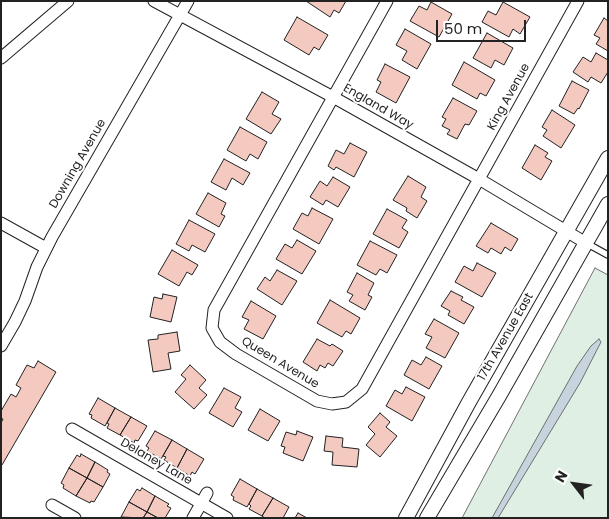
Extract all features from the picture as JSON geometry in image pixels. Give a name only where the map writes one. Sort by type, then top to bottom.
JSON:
[{"type":"street","points":[[1,58],[68,1]]},
{"type":"street","name":"England Way","points":[[154,1],[333,96],[479,179],[586,243]]},
{"type":"street","name":"Downing Avenue","points":[[1,346],[22,308],[46,248],[188,1]]},
{"type":"street","points":[[333,96],[388,1]]},
{"type":"street","name":"King Avenue","points":[[479,179],[578,1]]},
{"type":"street","name":"Queen Avenue","points":[[333,96],[214,310],[212,328],[220,342],[236,354],[317,401],[332,404],[346,402],[362,389],[479,179]]},
{"type":"street","name":"17th Avenue East","points":[[406,518],[469,402],[608,158]]},
{"type":"street","name":"17th Avenue East","points":[[427,518],[608,204]]},
{"type":"street","points":[[1,223],[46,248]]},
{"type":"street","name":"Delaney Lane","points":[[72,429],[204,498],[227,518]]},
{"type":"street","points":[[193,518],[204,498]]},
{"type":"street","points":[[52,505],[76,518]]},
{"type":"lane","points":[[586,243],[608,255]]},
{"type":"green space","points":[[595,268],[608,275],[608,518],[462,518]]},
{"type":"shaded area","points":[[599,339],[601,342],[580,383],[498,518],[492,518],[577,366],[591,346]]},
{"type":"building","points":[[306,1],[346,1],[339,13],[334,10],[330,17]]},
{"type":"building","points":[[431,2],[452,14],[439,37],[410,21],[419,6],[427,10]]},
{"type":"building","points":[[503,2],[530,17],[520,34],[513,29],[509,37],[482,22],[488,11],[496,15]]},
{"type":"building","points":[[297,17],[328,35],[319,50],[314,47],[309,55],[284,40]]},
{"type":"building","points":[[604,18],[608,21],[608,51],[596,44],[600,38],[594,35]]},
{"type":"building","points":[[405,29],[431,44],[417,69],[402,60],[407,51],[396,45]]},
{"type":"building","points":[[487,33],[513,48],[504,65],[495,60],[491,68],[473,58]]},
{"type":"building","points":[[596,53],[608,60],[608,72],[601,83],[591,77],[588,82],[573,72],[583,57],[591,62]]},
{"type":"building","points":[[464,62],[495,80],[486,96],[480,93],[477,99],[452,85]]},
{"type":"building","points":[[385,64],[410,77],[396,103],[376,92],[381,82],[377,80]]},
{"type":"building","points":[[572,81],[589,90],[579,109],[574,114],[559,106]]},
{"type":"building","points":[[262,92],[279,102],[272,114],[281,119],[271,134],[246,119]]},
{"type":"building","points":[[453,98],[477,111],[469,125],[465,124],[457,139],[447,134],[450,130],[442,126],[446,119],[442,117]]},
{"type":"building","points":[[552,110],[575,125],[561,148],[543,136],[547,130],[542,127]]},
{"type":"building","points":[[240,127],[267,142],[258,159],[250,154],[246,161],[227,150]]},
{"type":"building","points":[[350,143],[367,152],[354,177],[336,167],[334,170],[328,166],[336,150],[344,154]]},
{"type":"building","points":[[535,145],[548,153],[545,157],[552,161],[541,180],[522,168]]},
{"type":"building","points":[[224,159],[250,173],[243,185],[232,178],[226,190],[211,182]]},
{"type":"building","points":[[408,176],[426,187],[421,197],[427,201],[417,218],[406,211],[407,208],[393,200]]},
{"type":"building","points":[[333,177],[350,187],[338,207],[326,200],[323,205],[310,197],[320,181],[327,186]]},
{"type":"building","points":[[208,193],[226,203],[221,214],[225,216],[219,227],[196,214]]},
{"type":"building","points":[[312,208],[333,219],[319,244],[293,229],[302,213],[308,216]]},
{"type":"building","points":[[387,209],[407,220],[402,228],[408,232],[399,248],[373,234]]},
{"type":"building","points":[[189,220],[215,234],[205,252],[192,245],[189,251],[176,244]]},
{"type":"building","points":[[491,223],[518,239],[511,251],[505,247],[501,254],[491,248],[488,253],[476,246]]},
{"type":"building","points":[[297,240],[316,251],[302,274],[276,259],[285,244],[292,248]]},
{"type":"building","points":[[370,241],[397,255],[387,273],[380,269],[376,275],[357,265]]},
{"type":"building","points":[[172,250],[198,265],[192,275],[187,272],[179,286],[158,274]]},
{"type":"building","points":[[477,263],[496,273],[482,297],[455,282],[464,266],[473,271]]},
{"type":"building","points":[[277,270],[297,281],[282,305],[257,289],[265,277],[270,281]]},
{"type":"building","points":[[357,273],[374,283],[368,295],[372,297],[365,310],[349,301],[353,295],[347,292]]},
{"type":"building","points":[[451,291],[463,297],[461,300],[474,307],[464,324],[448,315],[450,311],[441,306]]},
{"type":"building","points":[[163,294],[177,297],[171,322],[150,317],[154,297],[162,299]]},
{"type":"building","points":[[330,300],[360,318],[351,334],[346,331],[342,337],[317,323]]},
{"type":"building","points":[[251,301],[276,316],[263,339],[244,329],[249,320],[242,317]]},
{"type":"building","points":[[434,319],[459,333],[445,358],[426,348],[432,337],[425,334]]},
{"type":"building","points":[[177,332],[180,351],[168,353],[171,369],[153,372],[148,340],[158,339],[158,335]]},
{"type":"building","points":[[317,339],[330,346],[332,344],[343,351],[333,366],[328,363],[325,368],[320,365],[317,371],[303,362]]},
{"type":"building","points":[[426,357],[442,366],[429,389],[404,375],[412,360],[421,365]]},
{"type":"building","points":[[38,361],[56,372],[2,465],[1,423],[3,419],[1,418],[1,411],[11,394],[16,397],[21,388],[16,385],[27,365],[34,368]]},
{"type":"building","points":[[190,365],[206,380],[199,388],[207,395],[194,409],[175,392],[186,379],[181,375]]},
{"type":"building","points":[[406,387],[425,397],[412,421],[386,406],[395,390],[402,394]]},
{"type":"building","points":[[224,388],[241,397],[235,408],[242,412],[233,427],[209,413]]},
{"type":"building","points":[[98,398],[115,408],[105,426],[91,418],[92,415],[89,414]]},
{"type":"building","points":[[115,408],[131,417],[120,435],[107,428],[109,424],[107,423]]},
{"type":"building","points":[[260,409],[280,421],[268,441],[248,430]]},
{"type":"building","points":[[380,413],[390,422],[386,427],[397,436],[380,457],[366,445],[375,434],[368,427]]},
{"type":"building","points":[[131,417],[147,426],[138,441],[135,440],[134,443],[120,435]]},
{"type":"building","points":[[155,431],[172,440],[161,459],[147,451],[149,448],[146,446]]},
{"type":"building","points":[[297,431],[313,437],[303,461],[283,453],[285,447],[281,446],[286,432],[296,435]]},
{"type":"building","points":[[326,436],[343,438],[342,447],[359,449],[357,467],[332,465],[333,452],[324,451]]},
{"type":"building","points":[[172,440],[187,449],[177,468],[164,460],[166,457],[163,456]]},
{"type":"building","points":[[187,449],[204,459],[195,474],[192,472],[190,476],[177,468]]},
{"type":"building","points":[[81,454],[95,462],[87,478],[69,468],[77,455],[80,457]]},
{"type":"building","points":[[95,462],[108,470],[107,472],[110,474],[103,487],[87,478]]},
{"type":"building","points":[[69,468],[87,478],[76,496],[63,488],[64,485],[61,483]]},
{"type":"building","points":[[87,478],[103,487],[94,502],[91,501],[90,503],[76,496]]},
{"type":"building","points":[[240,479],[257,489],[247,507],[233,500],[234,497],[231,495]]},
{"type":"building","points":[[142,488],[155,496],[147,512],[129,502],[137,489],[140,491]]},
{"type":"building","points":[[257,489],[273,498],[262,516],[249,509],[251,506],[249,504]]},
{"type":"building","points":[[155,496],[169,504],[167,506],[171,508],[165,518],[158,518],[147,512]]},
{"type":"building","points":[[273,498],[289,507],[283,518],[265,518],[262,516]]},
{"type":"building","points":[[129,502],[147,512],[143,518],[121,517]]},
{"type":"building","points":[[147,512],[158,518],[143,518]]},
{"type":"building","points":[[298,513],[307,518],[295,518]]}]
